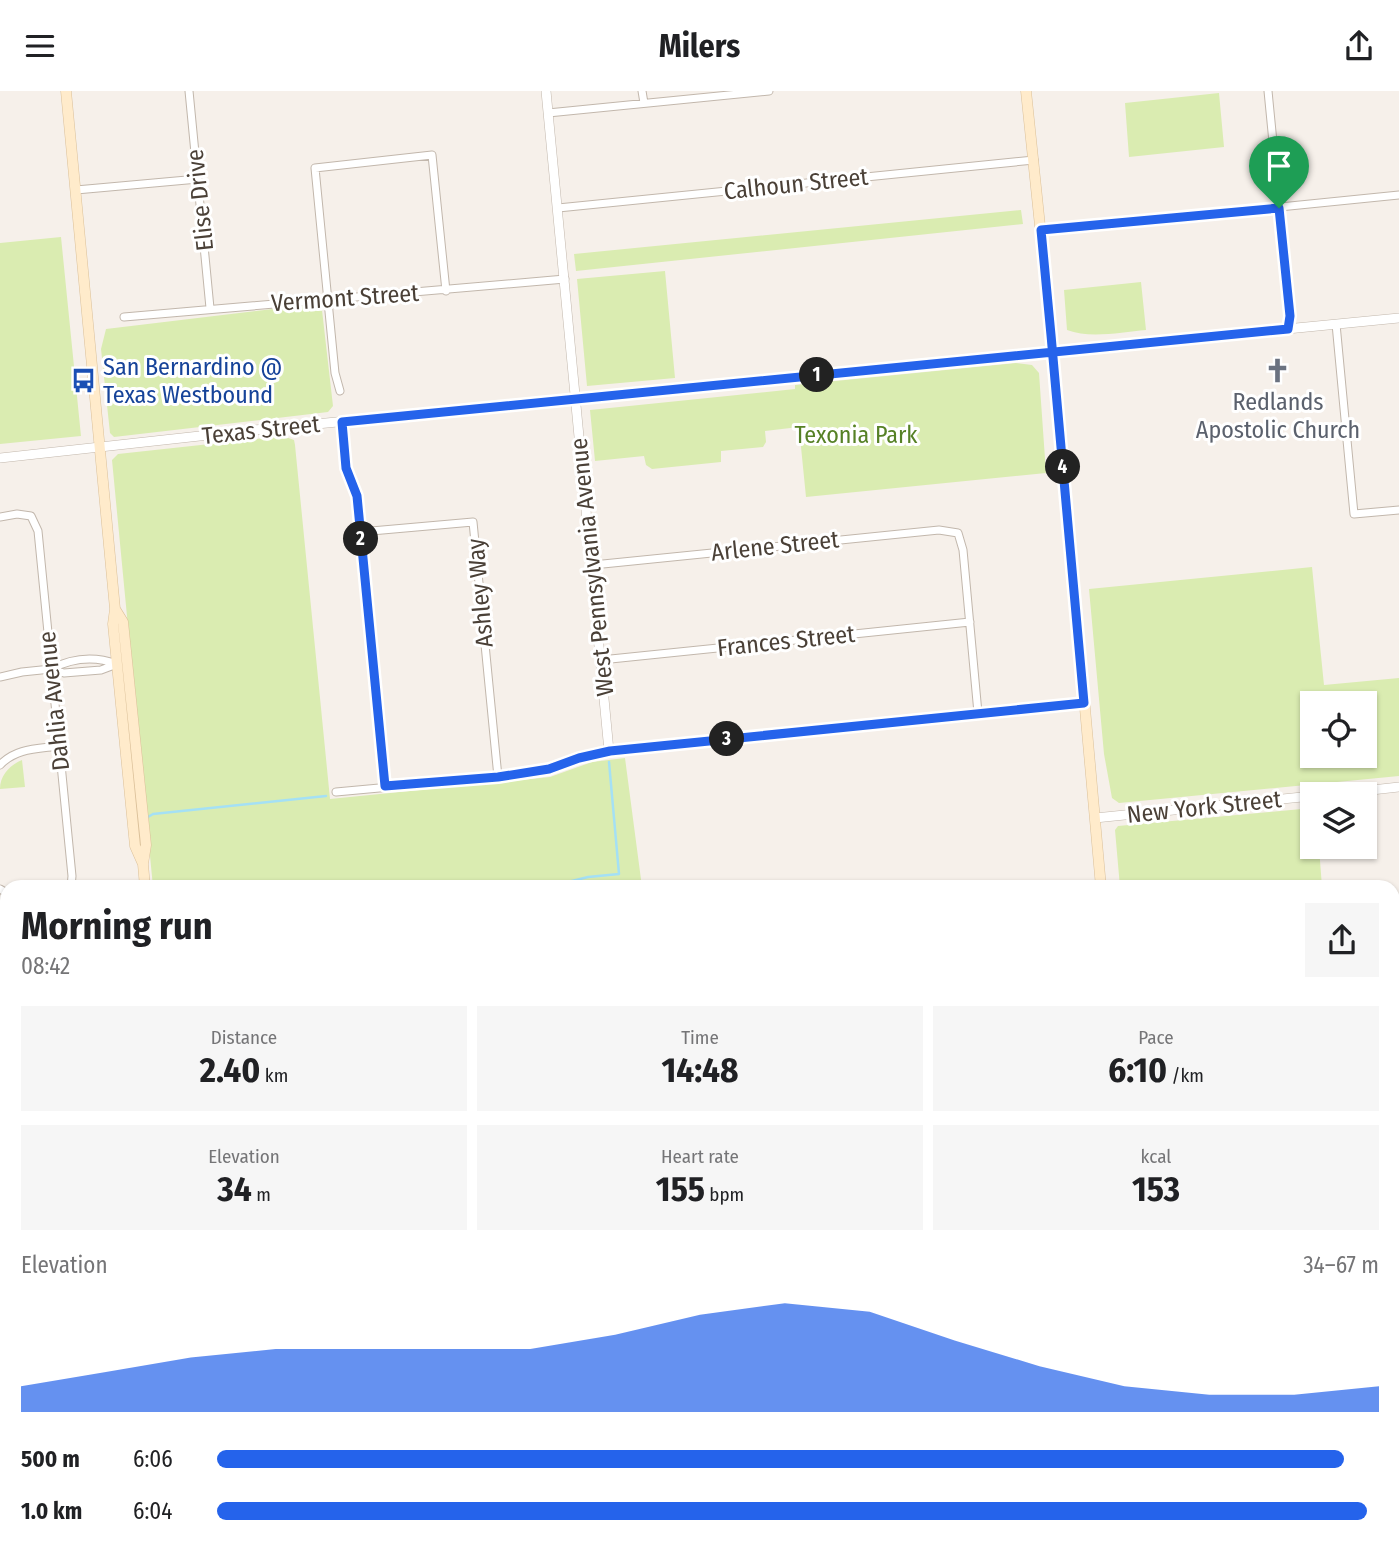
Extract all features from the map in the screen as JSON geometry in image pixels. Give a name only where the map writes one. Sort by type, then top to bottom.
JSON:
[{"type":"main road","points":[[66,91],[135,846],[143,864]]},
{"type":"main road","points":[[1026,91],[1053,351],[1100,880]]},
{"type":"main road","points":[[115,609],[123,622],[146,845],[143,864],[144,880]]},
{"type":"main road","points":[[117,664],[124,673],[131,740],[136,749]]},
{"type":"street","name":"Elise Drive","points":[[189,91],[210,309]]},
{"type":"street","name":"West Pennsylvania Avenue","points":[[546,91],[610,751]]},
{"type":"street","points":[[642,91],[644,103]]},
{"type":"street","points":[[548,113],[769,91]]},
{"type":"street","points":[[1268,91],[1290,316],[1288,329]]},
{"type":"street","points":[[340,391],[335,373],[315,168],[432,155],[446,291]]},
{"type":"street","name":"Calhoun Street","points":[[558,208],[1034,160]]},
{"type":"street","points":[[76,190],[198,179]]},
{"type":"street","points":[[1041,230],[1399,195]]},
{"type":"street","name":"Vermont Street","points":[[124,317],[565,279]]},
{"type":"street","name":"Texas Street","points":[[0,458],[1399,318]]},
{"type":"street","points":[[1336,324],[1354,514],[1399,510]]},
{"type":"street","points":[[342,422],[345,462],[357,496],[385,786]]},
{"type":"street","name":"Dahlia Avenue","points":[[0,517],[17,514],[31,516],[38,531],[72,880]]},
{"type":"street","name":"Ashley Way","points":[[360,533],[473,522],[498,777]]},
{"type":"street","name":"Arlene Street","points":[[593,565],[939,530],[958,534],[963,550],[970,622]]},
{"type":"street","points":[[970,622],[978,713]]},
{"type":"street","name":"Frances Street","points":[[601,660],[970,622]]},
{"type":"street","points":[[0,677],[51,669],[64,673],[101,670],[117,664]]},
{"type":"street","points":[[336,792],[498,777],[549,769],[610,751],[1084,703]]},
{"type":"street","points":[[0,765],[7,757],[22,751],[59,746]]},
{"type":"street","points":[[1377,789],[1399,787]]},
{"type":"street","name":"New York Street","points":[[1095,818],[1300,797]]},
{"type":"green space","points":[[1219,93],[1224,147],[1129,157],[1125,103]]},
{"type":"green space","points":[[1021,210],[1023,224],[576,271],[574,254]]},
{"type":"green space","points":[[61,237],[81,436],[0,444],[0,243]]},
{"type":"green space","points":[[665,271],[675,378],[587,386],[577,279]]},
{"type":"green space","points":[[1141,282],[1146,330],[1096,334],[1067,330],[1064,290]]},
{"type":"green space","points":[[314,304],[322,310],[333,406],[328,412],[114,437],[110,433],[101,349],[106,329]]},
{"type":"green space","name":"Texonia Park","points":[[1016,363],[1032,365],[1039,373],[1046,473],[806,497],[799,427],[765,431],[766,442],[763,447],[721,451],[721,462],[652,469],[646,465],[644,456],[595,461],[590,410],[795,389],[795,385]]},
{"type":"green space","points":[[283,436],[294,440],[330,799],[550,777],[592,762],[625,758],[641,880],[152,880],[112,460],[118,454]]},
{"type":"green space","points":[[1312,567],[1324,685],[1399,678],[1399,776],[1337,782],[1300,782],[1300,786],[1119,803],[1112,798],[1104,754],[1089,589]]},
{"type":"green space","points":[[22,760],[25,787],[0,789],[6,771]]},
{"type":"green space","points":[[1300,809],[1300,859],[1320,859],[1321,880],[1119,880],[1115,830],[1118,826]]},
{"type":"waterway","points":[[576,880],[619,874],[609,762]]},
{"type":"waterway","points":[[148,817],[153,814],[326,796]]},
{"type":"place","name":"Redlands Apostolic Church","points":[[1278,371]]},
{"type":"place","name":"San Bernardino @ Texas Westbound","points":[[83,381]]},
{"type":"route","points":[[1279,208],[1041,230],[1053,351],[1084,703],[610,751],[549,769],[498,777],[385,786],[357,496],[346,468],[342,422],[1053,351],[1288,329],[1290,316],[1279,208]]}]
